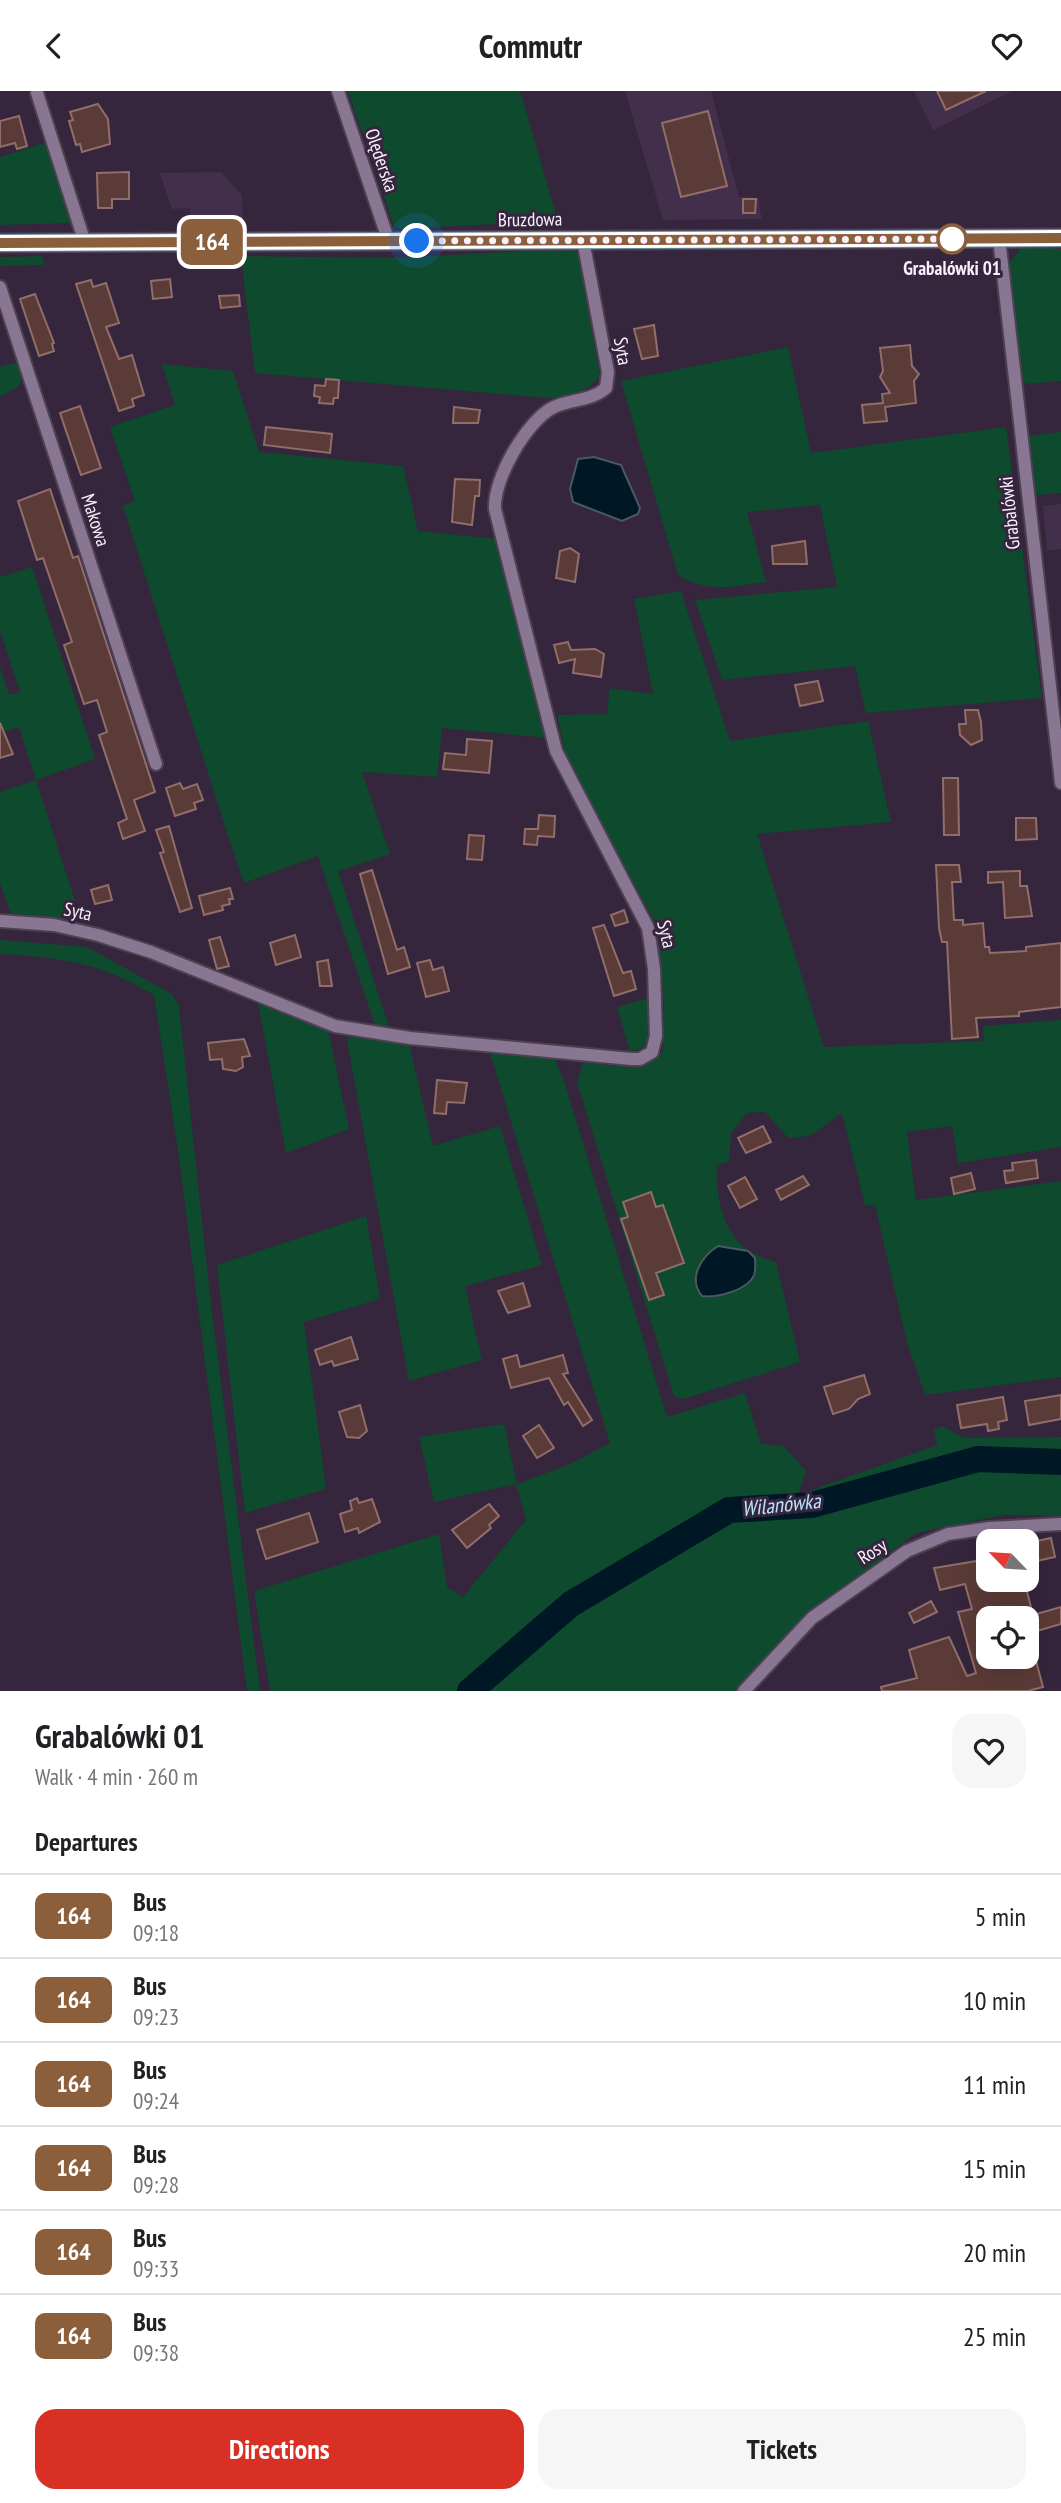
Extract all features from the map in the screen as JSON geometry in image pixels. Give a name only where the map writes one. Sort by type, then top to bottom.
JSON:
[{"type":"street","name":"Olęderska","points":[[338,91],[389,242]]},
{"type":"street","points":[[37,93],[85,243]]},
{"type":"street","name":"Grabalówki","points":[[999,238],[1061,783]]},
{"type":"street","name":"Bruzdowa","points":[[0,243],[1061,238]]},
{"type":"street","name":"Syta","points":[[0,921],[54,925],[98,935],[161,956],[335,1026],[410,1038],[631,1059],[640,1059],[652,1052],[656,1036],[654,969],[648,928],[556,751],[495,509],[495,496],[504,469],[537,421],[552,408],[591,397],[606,388],[608,372],[583,240]]},
{"type":"street","name":"Makowa","points":[[0,287],[156,764]]},
{"type":"street","name":"Rosy","points":[[744,1691],[812,1618],[907,1551],[947,1534],[989,1528],[1061,1524]]},
{"type":"shaded area","points":[[625,91],[711,91],[739,197],[759,198],[760,213],[764,219],[663,220]]},
{"type":"shaded area","points":[[914,91],[1013,91],[933,130]]},
{"type":"shaded area","points":[[221,172],[242,195],[243,223],[224,222],[221,217],[190,221],[190,208],[172,209],[160,173]]},
{"type":"shaded area","points":[[1061,504],[1061,549],[1047,551],[1043,506]]},
{"type":"green space","points":[[348,91],[520,91],[558,221],[395,229]]},
{"type":"green space","points":[[47,142],[74,223],[0,225],[0,157]]},
{"type":"green space","points":[[1022,247],[1061,249],[1061,381],[1027,384],[1022,380],[1009,264]]},
{"type":"green space","points":[[573,248],[579,257],[600,377],[589,387],[569,397],[547,398],[255,373],[241,256],[400,258]]},
{"type":"green space","points":[[42,256],[45,265],[0,266],[0,257]]},
{"type":"green space","points":[[788,347],[811,453],[1006,427],[1042,698],[866,713],[855,666],[722,680],[695,600],[837,587],[820,505],[747,512],[766,582],[711,587],[678,575],[621,381]]},
{"type":"green space","points":[[18,362],[22,376],[19,386],[0,397],[0,367]]},
{"type":"green space","points":[[162,364],[233,371],[259,452],[403,466],[418,531],[496,539],[549,738],[442,728],[437,777],[362,772],[390,854],[338,871],[390,1030],[376,1028],[318,856],[244,883],[123,506],[135,501],[110,427],[175,405]]},
{"type":"green space","points":[[1061,432],[1061,493],[1037,495],[1032,488],[1027,436]]},
{"type":"green space","points":[[32,567],[95,759],[36,780],[19,727],[0,733],[0,667],[9,695],[20,692],[0,630],[0,577]]},
{"type":"green space","points":[[681,591],[730,741],[868,721],[891,822],[757,834],[824,1047],[984,1041],[983,1026],[1061,1020],[1061,1147],[958,1163],[952,1126],[907,1132],[916,1200],[1061,1181],[1061,1377],[925,1395],[907,1343],[875,1205],[865,1205],[842,1113],[810,1136],[788,1138],[765,1112],[747,1113],[731,1133],[729,1162],[717,1165],[719,1201],[727,1224],[741,1244],[753,1253],[776,1262],[800,1362],[683,1399],[674,1396],[577,1082],[583,1062],[634,1065],[663,1052],[664,1006],[657,925],[567,763],[557,715],[608,714],[609,688],[653,694],[634,599]],"holes":[[[705,1255],[755,1258],[755,1274],[748,1285],[696,1286]]]},
{"type":"green space","points":[[36,780],[81,920],[11,915],[0,883],[0,792]]},
{"type":"green space","points":[[0,940],[87,947],[172,994],[179,1006],[211,1304],[260,1691],[247,1691],[179,1157],[154,995],[115,975],[80,964],[43,957],[0,954]]},
{"type":"green space","points":[[649,998],[650,1030],[644,1047],[630,1052],[617,1007]]},
{"type":"green space","points":[[258,1002],[328,1030],[349,1129],[286,1153]]},
{"type":"green space","points":[[352,1035],[409,1044],[433,1146],[500,1126],[542,1265],[465,1286],[482,1360],[409,1381],[347,1040]]},
{"type":"green space","points":[[489,1050],[554,1058],[563,1078],[667,1417],[745,1393],[761,1444],[784,1446],[806,1471],[798,1495],[937,1445],[934,1429],[943,1426],[964,1438],[1061,1437],[1061,1516],[1004,1515],[916,1533],[805,1616],[736,1691],[270,1691],[254,1591],[439,1534],[447,1587],[463,1597],[526,1520],[516,1484],[434,1502],[419,1437],[504,1424],[517,1484],[570,1464],[610,1443]]},
{"type":"green space","points":[[366,1216],[380,1299],[304,1322],[326,1489],[245,1513],[217,1265]]},
{"type":"water","points":[[594,457],[621,465],[640,508],[638,514],[622,521],[573,502],[570,489],[578,459]]},
{"type":"water","points":[[718,1246],[748,1251],[755,1258],[755,1273],[751,1280],[739,1289],[716,1296],[702,1296],[696,1282],[698,1268]]},
{"type":"building","points":[[937,91],[986,91],[946,110]]},
{"type":"building","points":[[98,104],[108,119],[110,144],[82,152],[80,144],[76,145],[69,121],[73,120],[70,112]]},
{"type":"building","points":[[708,111],[727,186],[681,197],[662,123]]},
{"type":"building","points":[[19,116],[27,146],[17,149],[15,143],[0,147],[0,121]]},
{"type":"building","points":[[129,172],[129,199],[112,199],[112,208],[98,208],[97,173]]},
{"type":"building","points":[[743,199],[756,199],[755,213],[743,213]]},
{"type":"building","points":[[170,279],[172,297],[153,299],[151,281]]},
{"type":"building","points":[[91,280],[93,287],[106,283],[119,323],[106,327],[119,359],[132,355],[144,395],[132,399],[134,406],[119,411],[76,284]]},
{"type":"building","points":[[35,294],[54,343],[54,351],[39,356],[20,299]]},
{"type":"building","points":[[239,295],[240,306],[221,308],[219,296]]},
{"type":"building","points":[[654,325],[658,356],[642,359],[634,329]]},
{"type":"building","points":[[910,345],[912,366],[919,374],[914,381],[916,403],[885,407],[887,421],[864,423],[862,405],[883,403],[882,394],[890,393],[880,377],[883,371],[880,348]]},
{"type":"building","points":[[326,379],[339,380],[338,398],[334,398],[333,404],[319,403],[320,397],[314,396],[315,385],[325,386]]},
{"type":"building","points":[[80,406],[101,468],[81,475],[60,413]]},
{"type":"building","points":[[454,407],[480,410],[478,423],[453,423]]},
{"type":"building","points":[[266,427],[332,434],[330,453],[264,445]]},
{"type":"building","points":[[455,479],[480,480],[479,496],[475,496],[472,525],[452,522]]},
{"type":"building","points":[[50,489],[73,558],[78,556],[155,792],[134,800],[145,831],[123,839],[118,823],[127,819],[99,735],[107,732],[97,700],[84,704],[64,645],[72,642],[43,558],[37,560],[18,501]]},
{"type":"building","points":[[805,541],[807,564],[773,564],[772,546]]},
{"type":"building","points":[[570,548],[579,554],[575,582],[556,578],[560,551]]},
{"type":"building","points":[[568,642],[571,650],[595,649],[604,654],[601,677],[573,673],[575,659],[559,663],[554,645]]},
{"type":"building","points":[[818,681],[823,701],[800,706],[795,685]]},
{"type":"building","points":[[965,710],[978,710],[981,722],[982,740],[971,745],[960,735],[959,724],[966,724]]},
{"type":"building","points":[[0,723],[13,754],[0,758]]},
{"type":"building","points":[[467,739],[492,741],[489,773],[443,769],[445,753],[466,755]]},
{"type":"building","points":[[943,778],[958,778],[959,835],[944,835]]},
{"type":"building","points":[[180,783],[183,789],[197,784],[203,800],[194,803],[196,809],[175,816],[166,788]]},
{"type":"building","points":[[539,815],[555,816],[554,837],[538,836],[537,845],[524,844],[525,829],[538,829]]},
{"type":"building","points":[[1016,818],[1036,818],[1037,839],[1016,840]]},
{"type":"building","points":[[169,826],[192,908],[180,912],[160,853],[164,852],[156,830]]},
{"type":"building","points":[[469,835],[484,836],[482,860],[467,859]]},
{"type":"building","points":[[936,865],[959,865],[961,882],[952,882],[954,920],[963,920],[963,925],[983,923],[985,947],[989,947],[990,953],[1026,951],[1026,947],[1061,943],[1061,1007],[1019,1012],[1019,1016],[976,1018],[978,1037],[952,1039],[947,942],[942,942],[939,928]]},
{"type":"building","points":[[372,870],[397,950],[404,947],[410,967],[388,974],[360,874]]},
{"type":"building","points":[[1020,871],[1020,886],[1027,886],[1032,916],[1005,918],[1003,882],[988,883],[988,872]]},
{"type":"building","points":[[108,885],[112,900],[95,904],[91,890]]},
{"type":"building","points":[[230,888],[233,899],[229,899],[230,904],[222,906],[223,910],[204,915],[199,896]]},
{"type":"building","points":[[624,910],[628,922],[615,926],[611,915]]},
{"type":"building","points":[[604,925],[623,973],[631,971],[636,989],[614,996],[593,928]]},
{"type":"building","points":[[295,935],[301,957],[276,965],[270,943]]},
{"type":"building","points":[[220,937],[229,966],[217,969],[209,940]]},
{"type":"building","points":[[328,960],[332,986],[320,986],[317,962]]},
{"type":"building","points":[[430,960],[433,970],[443,967],[449,991],[426,997],[417,963]]},
{"type":"building","points":[[244,1039],[250,1056],[242,1057],[243,1067],[236,1071],[223,1069],[222,1059],[210,1060],[208,1043]]},
{"type":"building","points":[[437,1080],[467,1083],[464,1103],[447,1102],[446,1114],[434,1113]]},
{"type":"building","points":[[763,1126],[771,1142],[746,1153],[738,1138]]},
{"type":"building","points":[[1036,1160],[1038,1178],[1006,1183],[1004,1171],[1013,1170],[1012,1163]]},
{"type":"building","points":[[971,1173],[975,1189],[954,1194],[951,1178]]},
{"type":"building","points":[[803,1176],[809,1185],[781,1200],[776,1190]]},
{"type":"building","points":[[745,1177],[757,1199],[740,1208],[728,1186]]},
{"type":"building","points":[[651,1192],[656,1207],[663,1205],[684,1263],[656,1273],[664,1295],[649,1300],[621,1219],[628,1217],[623,1202]]},
{"type":"building","points":[[523,1283],[530,1306],[508,1313],[498,1291]]},
{"type":"building","points":[[351,1337],[358,1359],[334,1366],[332,1361],[320,1365],[315,1350]]},
{"type":"building","points":[[517,1355],[520,1367],[563,1355],[568,1373],[563,1374],[592,1420],[583,1426],[568,1402],[564,1405],[549,1378],[511,1388],[503,1359]]},
{"type":"building","points":[[864,1375],[870,1394],[858,1399],[849,1409],[833,1414],[824,1387]]},
{"type":"building","points":[[1061,1395],[1061,1419],[1029,1425],[1025,1401]]},
{"type":"building","points":[[1003,1397],[1007,1420],[998,1422],[999,1429],[988,1431],[987,1424],[961,1428],[957,1405]]},
{"type":"building","points":[[360,1405],[367,1431],[359,1438],[347,1437],[339,1412]]},
{"type":"building","points":[[539,1425],[554,1448],[537,1458],[523,1436]]},
{"type":"building","points":[[357,1498],[359,1503],[372,1499],[380,1522],[359,1533],[358,1528],[345,1532],[340,1514],[352,1510],[350,1501]]},
{"type":"building","points":[[489,1504],[499,1516],[489,1525],[491,1528],[467,1548],[452,1530]]},
{"type":"building","points":[[309,1513],[318,1542],[266,1559],[257,1530]]},
{"type":"building","points":[[1051,1538],[1055,1557],[1040,1560],[1040,1540]]},
{"type":"building","points":[[976,1561],[976,1593],[1027,1593],[1031,1606],[976,1606],[976,1669],[1038,1669],[1043,1687],[1028,1691],[882,1691],[881,1687],[917,1678],[909,1650],[949,1637],[967,1676],[976,1673],[958,1612],[972,1609],[965,1584],[940,1590],[934,1568]]},
{"type":"building","points":[[931,1601],[937,1612],[914,1623],[909,1613]]},
{"type":"building","points":[[1061,1607],[1061,1624],[1039,1630],[1039,1613]]},
{"type":"waterway","name":"Wilanówka","points":[[470,1691],[571,1604],[729,1510],[812,1505],[978,1459],[1061,1462]]},
{"type":"bus line","name":"164","points":[[0,243],[1061,238]]},
{"type":"place","name":"Grabalówki 01","points":[[952,239]]},
{"type":"route","points":[[417,241],[952,239]]}]
